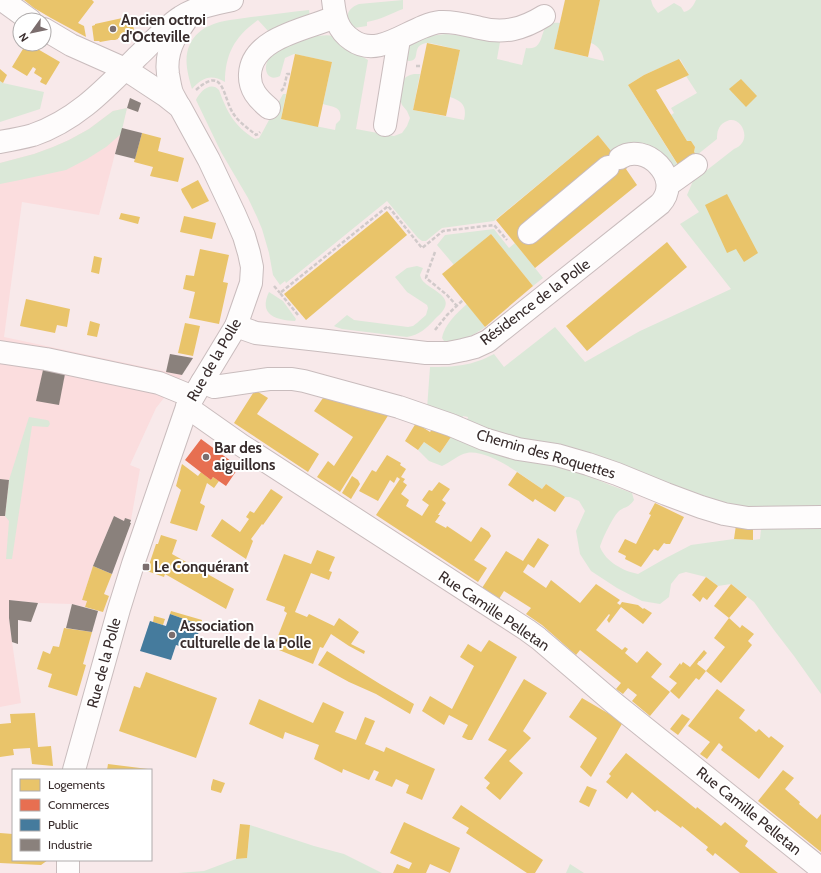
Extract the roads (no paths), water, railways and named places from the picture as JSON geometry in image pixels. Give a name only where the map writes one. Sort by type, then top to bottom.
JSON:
[{"type":"street","points":[[2,0],[19,12]]},
{"type":"street","points":[[0,142],[32,135],[55,126],[69,118],[98,95],[180,17],[192,10],[232,0]]},
{"type":"street","points":[[334,9],[340,29],[346,36],[361,45],[368,47],[375,47],[424,26],[440,22],[462,23],[490,30],[503,30],[527,26],[544,16]]},
{"type":"street","points":[[269,108],[260,101],[254,93],[251,85],[250,69],[252,62],[256,56],[272,42],[303,28],[323,22],[334,9]]},
{"type":"street","points":[[187,100],[172,92],[169,81],[167,59],[171,44],[178,30],[192,10]]},
{"type":"street","name":"Rue de la Polle","points":[[52,34],[76,48],[125,69],[166,96],[187,100],[202,146],[244,236],[252,267],[251,283],[236,326],[194,395],[133,564],[121,601],[74,769]]},
{"type":"street","points":[[385,125],[399,38]]},
{"type":"street","points":[[529,233],[623,156],[631,154],[652,159],[663,171],[668,181],[668,185],[696,165]]},
{"type":"street","name":"Résidence de la Polle","points":[[236,326],[256,333],[426,353],[448,352],[475,347],[488,341],[660,204],[666,196],[668,185]]},
{"type":"street","points":[[0,352],[46,359],[159,383],[194,395]]},
{"type":"street","name":"Chemin des Roquettes","points":[[194,395],[214,387],[269,379],[292,379],[304,381],[399,407],[451,425],[484,439],[518,449],[557,455],[588,464],[701,507],[724,514],[748,518],[821,517]]},
{"type":"street","name":"Rue Camille Pelletan","points":[[194,395],[241,445],[532,634],[614,703],[821,869]]},
{"type":"street","points":[[68,861],[68,873]]},
{"type":"place","name":"Ancien octroi d'Octeville","points":[[113,29]]},
{"type":"place","name":"Bar des aiguillons","points":[[206,457]]},
{"type":"place","name":"Le Conquérant","points":[[146,567]]},
{"type":"place","name":"Association culturelle de la Polle","points":[[172,635]]}]
